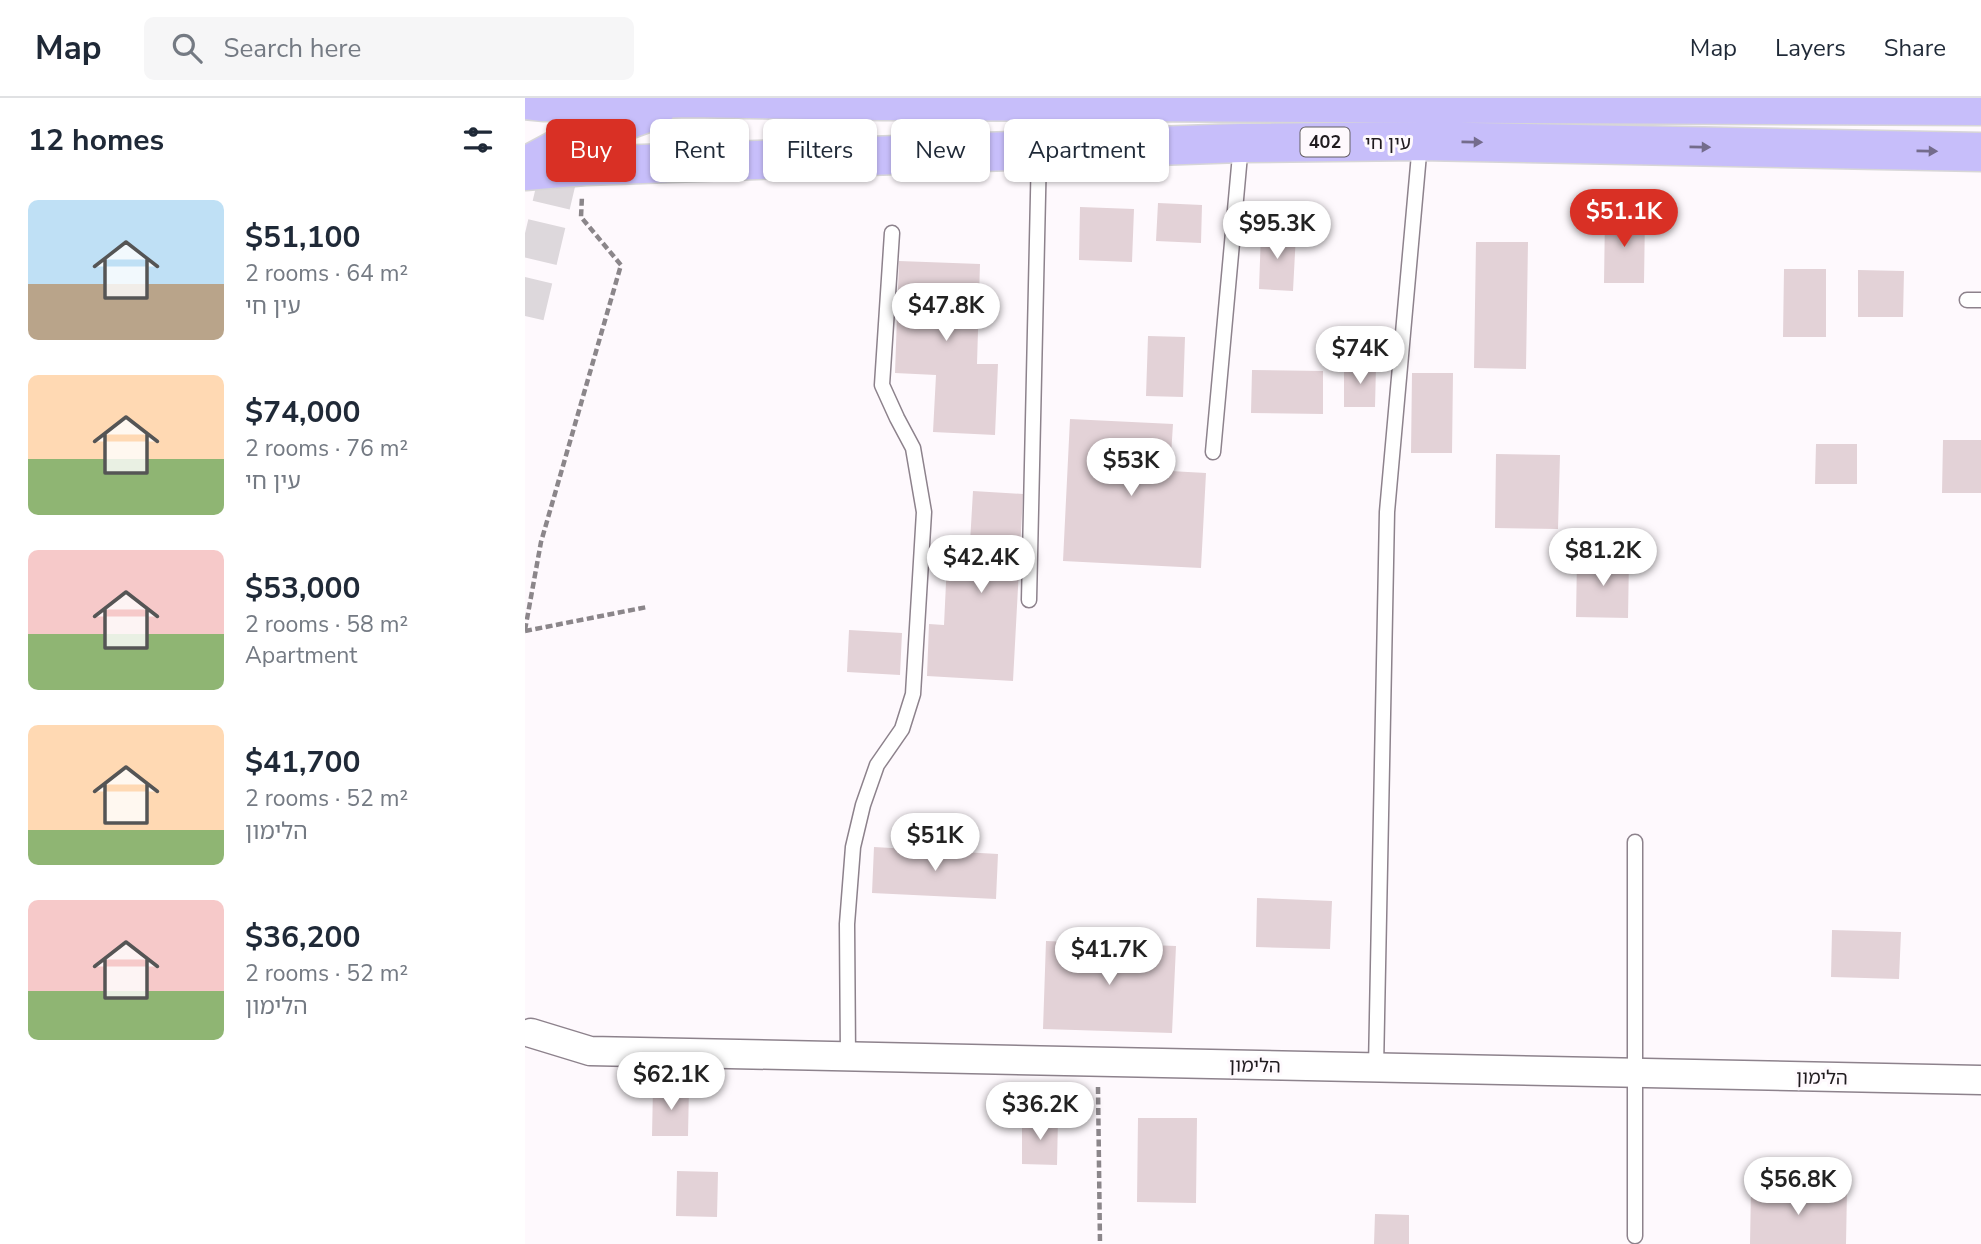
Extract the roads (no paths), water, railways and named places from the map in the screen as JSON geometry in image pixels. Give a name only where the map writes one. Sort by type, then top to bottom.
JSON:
[{"type":"main road","name":"עין חי","points":[[690,98],[1981,106]]},
{"type":"main road","name":"402","points":[[536,102],[690,98]]},
{"type":"main road","points":[[636,125],[690,98]]},
{"type":"main road","points":[[536,102],[551,119]]},
{"type":"main road","name":"עין חי","points":[[1169,145],[1420,141],[1981,152]]},
{"type":"main road","name":"עין חי","points":[[636,164],[1004,151]]},
{"type":"main road","points":[[525,169],[546,163]]},
{"type":"street","name":"הלימון","points":[[531,1033],[590,1051],[1981,1080]]},
{"type":"lane","points":[[1376,1068],[1387,512],[1420,141]]},
{"type":"lane","points":[[1213,452],[1241,143]]},
{"type":"lane","points":[[1029,600],[1038,182]]},
{"type":"lane","points":[[848,1057],[847,924],[853,847],[863,805],[877,765],[902,729],[913,694],[924,512],[913,448],[882,385],[891,233]]},
{"type":"lane","points":[[1635,842],[1635,1237]]},
{"type":"tunnel","points":[[525,316],[557,182]]}]
